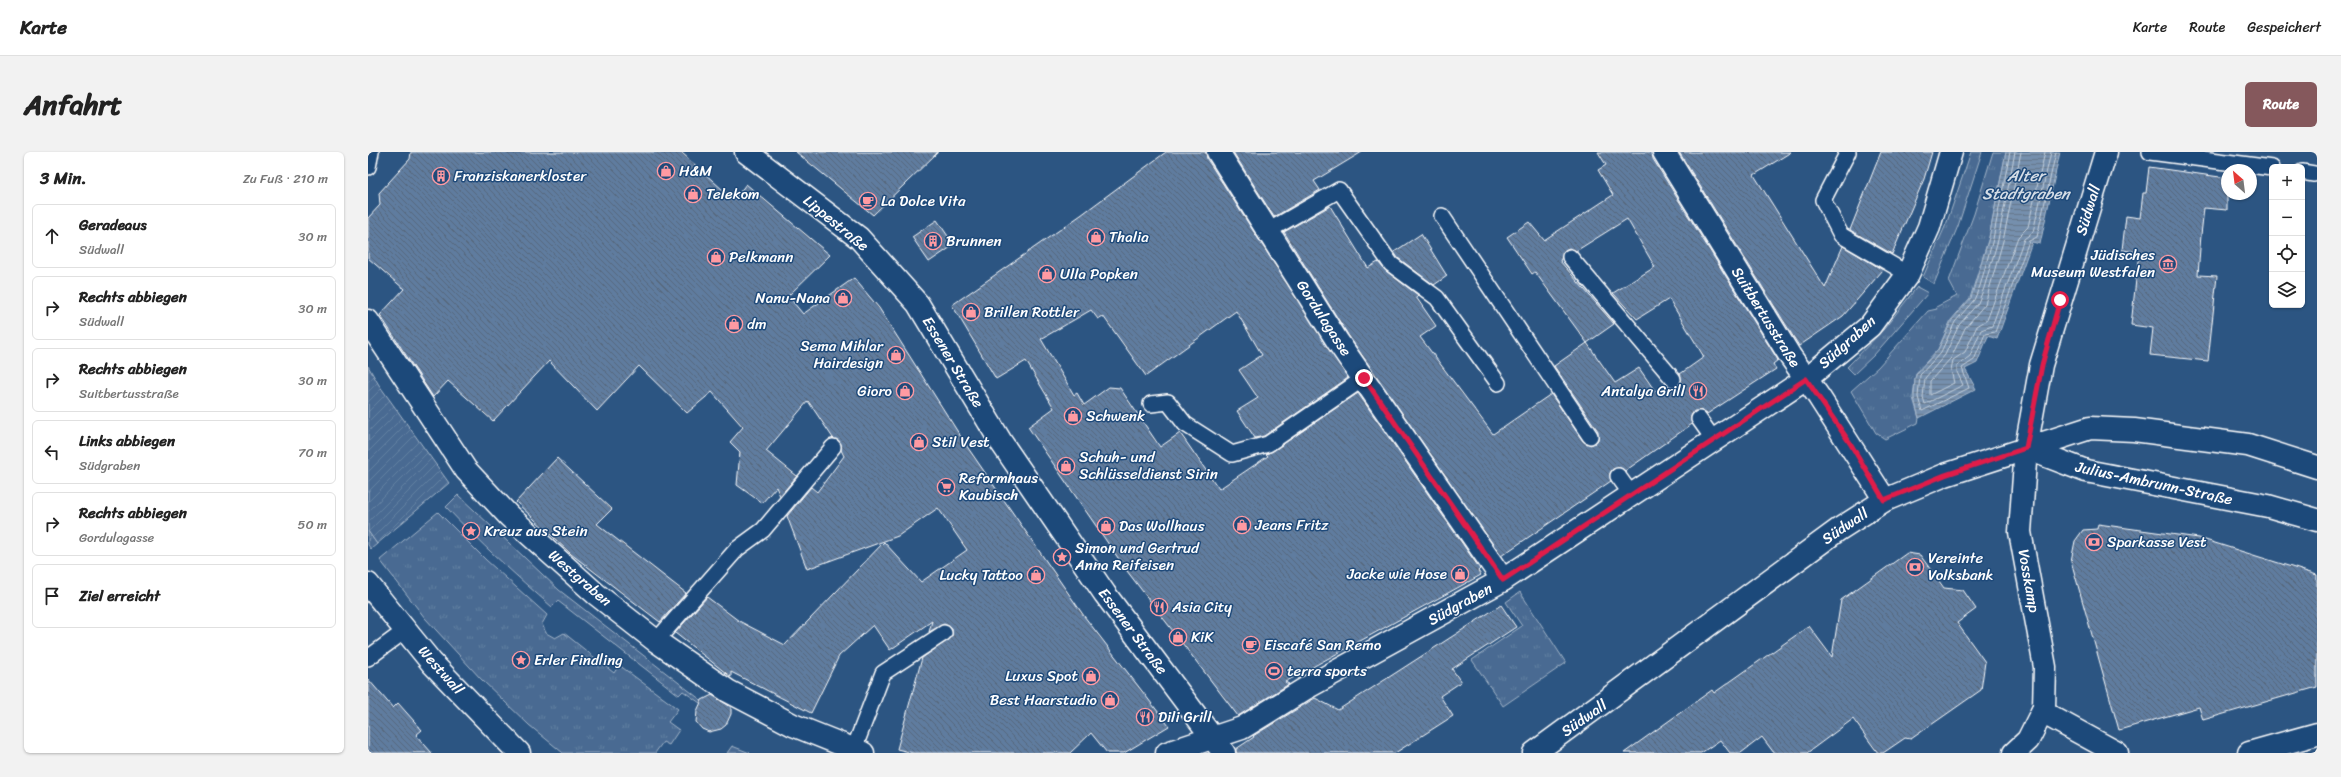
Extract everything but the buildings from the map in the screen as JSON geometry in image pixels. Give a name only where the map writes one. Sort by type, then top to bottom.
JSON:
[{"type":"street","name":"Lippestraße","points":[[746,152],[859,238],[918,304]]},
{"type":"street","name":"Gordulagasse","points":[[1218,152],[1364,378],[1503,580]]},
{"type":"street","name":"Suitbertusstraße","points":[[1664,152],[1806,379],[1850,443],[1884,500]]},
{"type":"street","name":"Südgraben","points":[[1219,746],[1242,728],[1314,683],[1503,580],[1806,379],[1870,326],[1908,274],[1929,227],[1951,152]]},
{"type":"street","name":"Südwall","points":[[1534,753],[1838,530],[1884,500],[1945,475],[2026,448],[2042,365],[2106,152]]},
{"type":"street","name":"Essener Straße","points":[[918,304],[1005,448],[1105,594],[1219,746]]},
{"type":"street","name":"Westgraben","points":[[368,321],[466,470],[509,516],[596,594],[656,641],[728,691],[793,725],[859,751]]},
{"type":"street","points":[[2026,448],[2090,428],[2134,430],[2248,444],[2317,467]]},
{"type":"street","name":"Julius-Ambrunn-Straße","points":[[2026,448],[2086,471],[2268,506],[2317,520]]},
{"type":"street","name":"Vosskamp","points":[[2014,753],[2028,740],[2044,708],[2045,667],[2020,532],[2026,448]]},
{"type":"street","name":"Westwall","points":[[368,584],[432,662],[519,753]]},
{"type":"street","points":[[2042,712],[2117,753]]},
{"type":"street","points":[[2249,753],[2317,734]]},
{"type":"street","points":[[1166,753],[1219,746]]},
{"type":"lane","points":[[368,167],[371,152]]},
{"type":"lane","points":[[1848,152],[1823,200],[1841,235],[1908,274]]},
{"type":"lane","points":[[2150,152],[2269,168]]},
{"type":"lane","points":[[1268,230],[1339,190],[1391,264],[1438,298],[1498,383]]},
{"type":"lane","points":[[1442,216],[1515,322],[1590,436]]},
{"type":"lane","points":[[1570,257],[1673,379]]},
{"type":"lane","points":[[1151,404],[1168,402],[1185,424],[1232,454],[1268,444],[1364,378]]},
{"type":"lane","points":[[1699,419],[1714,440]]},
{"type":"lane","points":[[656,641],[737,549],[763,530],[833,447]]},
{"type":"lane","points":[[1618,476],[1631,494]]},
{"type":"lane","points":[[368,658],[406,630]]},
{"type":"lane","points":[[859,751],[882,673],[944,633]]},
{"type":"green space","points":[[1971,152],[1982,152],[1958,226],[1934,284],[1923,277],[1947,222]]},
{"type":"green space","points":[[1993,152],[2006,152],[1989,237],[1970,298],[1951,320],[1938,349],[1916,373],[1913,398],[1919,418],[1918,423],[1885,439],[1876,433],[1851,391],[1878,367],[1928,311],[1937,309],[1936,307],[1957,296],[1949,281],[1974,214]]},
{"type":"green space","points":[[1917,287],[1928,293],[1874,355],[1854,374],[1847,367],[1884,329]]},
{"type":"green space","points":[[368,366],[379,385],[449,483],[377,544],[368,531]]},
{"type":"green space","points":[[458,495],[559,590],[701,700],[700,703],[683,691],[679,695],[558,601],[552,607],[524,583],[446,507]]},
{"type":"green space","points":[[438,512],[486,560],[547,615],[542,624],[546,633],[555,638],[564,633],[614,673],[619,665],[678,709],[668,722],[679,730],[669,745],[663,742],[655,753],[563,753],[529,725],[481,679],[425,618],[380,560]]},
{"type":"green space","points":[[368,531],[377,544],[371,549],[368,545]]},
{"type":"green space","points":[[1520,592],[1566,663],[1503,706],[1472,660],[1522,626],[1506,602]]},
{"type":"green space","points":[[732,746],[750,753],[727,753]]},
{"type":"water","name":"Alter Stadtgraben","points":[[2006,152],[2060,152],[2040,244],[2032,242],[1997,339],[1988,336],[1977,363],[1965,369],[1976,389],[1919,418],[1914,398],[1915,378],[1917,373],[1938,350],[1952,320],[1971,298],[1989,238]]},
{"type":"place","name":"H&M","points":[[666,171]]},
{"type":"place","name":"Franziskanerkloster","points":[[441,176]]},
{"type":"place","name":"Telekom","points":[[693,194]]},
{"type":"place","name":"La Dolce Vita","points":[[868,201]]},
{"type":"place","name":"Thalia","points":[[1096,237]]},
{"type":"place","name":"Brunnen","points":[[933,241]]},
{"type":"place","name":"Pelkmann","points":[[716,257]]},
{"type":"place","name":"Jüdisches Museum Westfalen","points":[[2168,264]]},
{"type":"place","name":"Ulla Popken","points":[[1047,274]]},
{"type":"place","name":"Nanu-Nana","points":[[843,298]]},
{"type":"place","name":"Brillen Rottler","points":[[971,312]]},
{"type":"place","name":"dm","points":[[734,324]]},
{"type":"place","name":"Sema Mihlar Hairdesign","points":[[896,355]]},
{"type":"place","name":"Gioro","points":[[905,391]]},
{"type":"place","name":"Antalya Grill","points":[[1698,391]]},
{"type":"place","name":"Schwenk","points":[[1073,416]]},
{"type":"place","name":"Stil Vest","points":[[919,442]]},
{"type":"place","name":"Schuh- und Schlüsseldienst Sirin","points":[[1066,466]]},
{"type":"place","name":"Reformhaus Kaubisch","points":[[946,487]]},
{"type":"place","name":"Jeans Fritz","points":[[1242,525]]},
{"type":"place","name":"Das Wollhaus","points":[[1106,526]]},
{"type":"place","name":"Kreuz aus Stein","points":[[471,531]]},
{"type":"place","name":"Sparkasse Vest","points":[[2094,542]]},
{"type":"place","name":"Simon und Gertrud Anna Reifeisen","points":[[1062,557]]},
{"type":"place","name":"Vereinte Volksbank","points":[[1915,567]]},
{"type":"place","name":"Jacke wie Hose","points":[[1460,574]]},
{"type":"place","name":"Lucky Tattoo","points":[[1036,575]]},
{"type":"place","name":"Asia City","points":[[1159,607]]},
{"type":"place","name":"KiK","points":[[1178,637]]},
{"type":"place","name":"Eiscafé San Remo","points":[[1251,645]]},
{"type":"place","name":"Erler Findling","points":[[521,660]]},
{"type":"place","name":"terra sports","points":[[1274,671]]},
{"type":"place","name":"Luxus Spot","points":[[1091,676]]},
{"type":"place","name":"Best Haarstudio","points":[[1110,700]]},
{"type":"place","name":"Dili Grill","points":[[1145,717]]},
{"type":"route","points":[[1364,378],[1503,580],[1806,379],[1850,443],[1884,500],[1945,475],[2026,448],[2042,365],[2060,300]]}]
